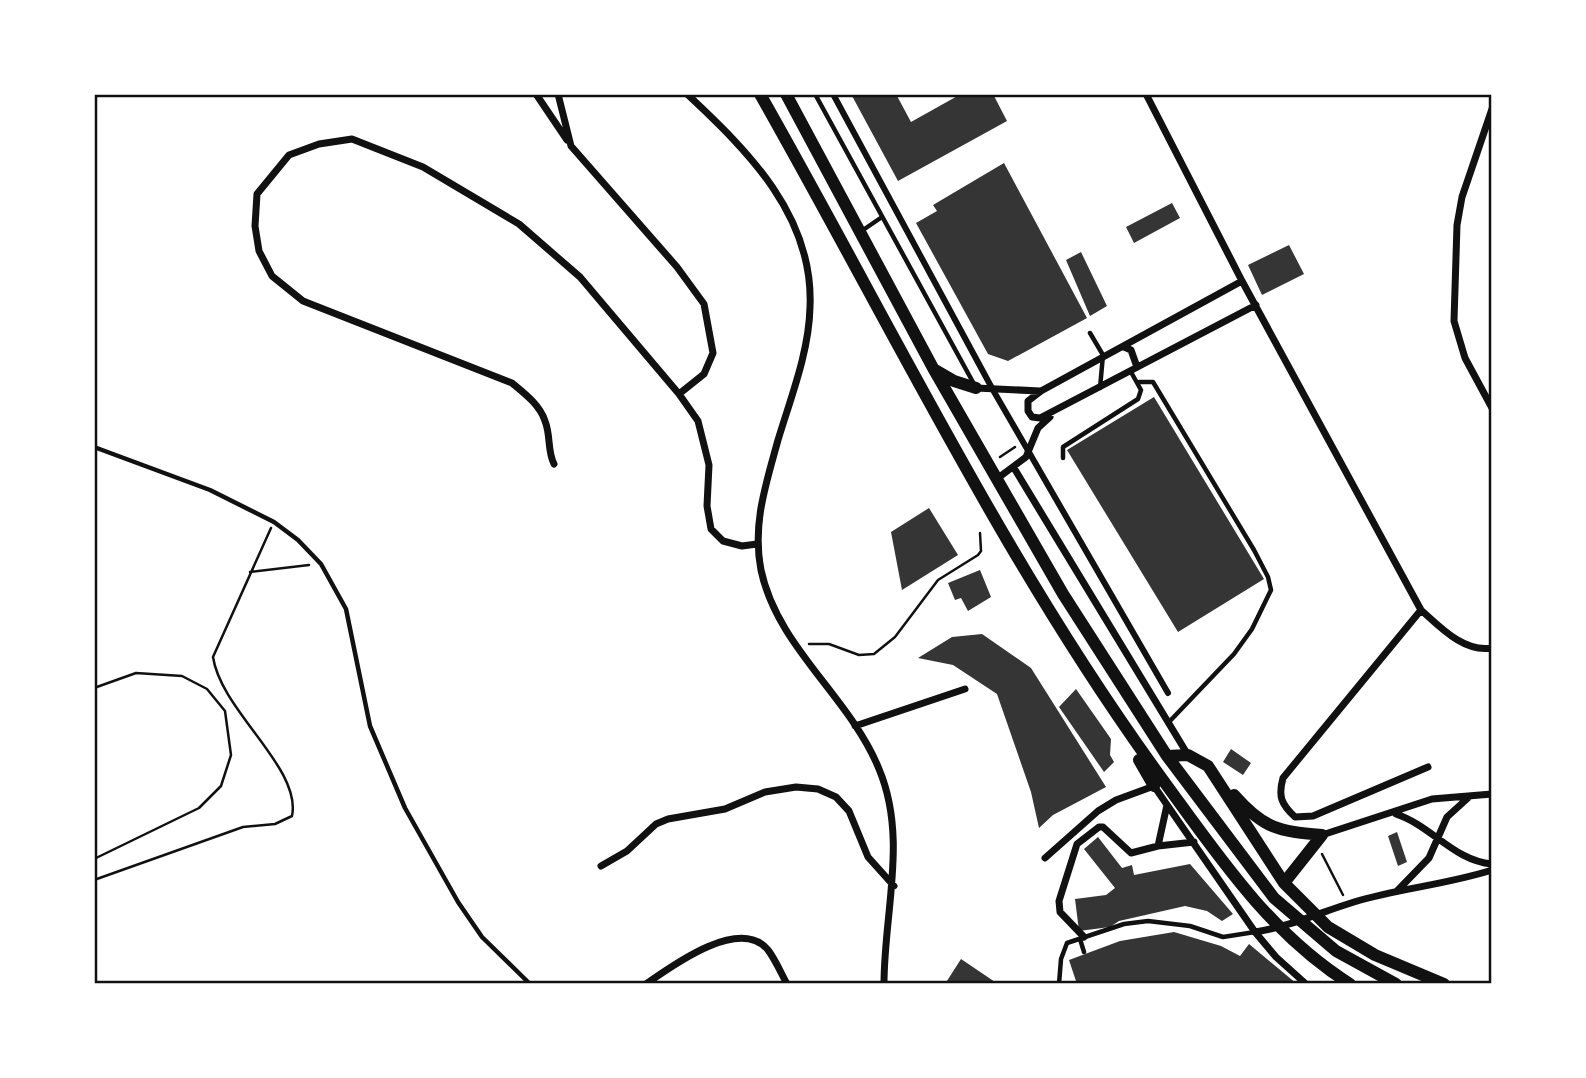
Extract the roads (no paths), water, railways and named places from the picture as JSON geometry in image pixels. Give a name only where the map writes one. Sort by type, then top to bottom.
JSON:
[{"type":"main road","points":[[760,94],[1007,545],[1114,714],[1154,786]]},
{"type":"main road","points":[[786,94],[933,368],[1063,594],[1167,757],[1274,898],[1336,951],[1396,984]]},
{"type":"main road","points":[[933,368],[954,381],[976,388]]},
{"type":"main road","points":[[1114,714],[1226,866],[1269,917],[1305,951],[1350,984]]},
{"type":"main road","points":[[1167,757],[1188,755],[1208,766],[1254,818],[1278,831],[1319,839],[1284,883]]},
{"type":"main road","points":[[1208,766],[1284,883],[1328,928],[1375,955],[1444,984]]},
{"type":"street","points":[[536,94],[571,146],[677,267],[704,304],[713,353],[704,374],[679,394]]},
{"type":"street","points":[[558,94],[571,146]]},
{"type":"street","points":[[687,94],[753,159],[771,184],[797,232],[810,283],[810,308],[803,357],[759,508],[757,544],[765,587],[795,644],[855,726],[879,768],[885,788],[893,842],[894,886],[884,984]]},
{"type":"street","points":[[833,94],[993,390],[1168,693]]},
{"type":"street","points":[[1146,94],[1242,281],[1421,610],[1457,640],[1480,650],[1492,648]]},
{"type":"street","points":[[1492,109],[1462,197],[1457,225],[1454,321],[1465,358],[1492,408]]},
{"type":"street","points":[[554,464],[548,453],[545,420],[531,400],[512,383],[303,300],[272,276],[258,251],[255,226],[257,194],[289,155],[319,144],[352,139],[424,167],[519,224],[580,277],[679,394],[698,421],[709,465],[707,506],[711,529],[723,541],[741,545],[757,544]]},
{"type":"street","points":[[1242,281],[1041,391],[1028,401],[1028,411],[1032,417],[1040,418],[1059,410],[1256,305]]},
{"type":"street","points":[[1124,347],[1131,350],[1134,370]]},
{"type":"street","points":[[976,388],[1041,391]]},
{"type":"street","points":[[998,478],[1014,468],[1029,451],[1038,428],[1059,410]]},
{"type":"street","points":[[1014,468],[1188,755]]},
{"type":"street","points":[[1421,610],[1283,778],[1279,792],[1283,806],[1295,817],[1313,816],[1428,767]]},
{"type":"street","points":[[855,726],[965,689]]},
{"type":"street","points":[[1045,858],[1098,811],[1116,800],[1154,786],[1255,932],[1276,957],[1306,984]]},
{"type":"street","points":[[601,866],[627,851],[656,824],[668,819],[725,810],[765,792],[796,787],[818,789],[835,797],[849,811],[868,857],[894,886]]},
{"type":"street","points":[[1319,839],[1396,814],[1432,799],[1475,793],[1492,794]]},
{"type":"street","points":[[1396,891],[1429,858],[1452,810],[1475,793]]},
{"type":"street","points":[[1158,846],[1167,804]]},
{"type":"street","points":[[1396,814],[1416,820],[1474,863],[1492,864]]},
{"type":"street","points":[[1082,938],[1060,912],[1059,901],[1077,845],[1099,827],[1103,827],[1131,853],[1158,846],[1194,842]]},
{"type":"street","points":[[1255,932],[1396,891],[1443,885],[1492,870]]},
{"type":"street","points":[[646,984],[667,969],[732,936],[758,941],[768,950],[787,984]]},
{"type":"lane","points":[[815,94],[976,388]]},
{"type":"lane","points":[[859,233],[882,217]]},
{"type":"lane","points":[[1090,334],[1103,355],[1100,388]]},
{"type":"lane","points":[[1063,458],[1063,447],[1138,399],[1141,394],[1134,370]]},
{"type":"lane","points":[[1139,382],[1153,382],[1268,577],[1271,590],[1252,629],[1234,654],[1169,722]]},
{"type":"lane","points":[[94,447],[210,490],[274,522],[298,540],[321,564],[346,609],[370,726],[405,808],[458,902],[482,937],[530,984]]},
{"type":"lane","points":[[1059,984],[1061,959],[1068,943],[1124,924],[1149,922],[1190,926],[1223,937],[1255,932]]},
{"type":"lane","points":[[1082,938],[1084,952]]}]
